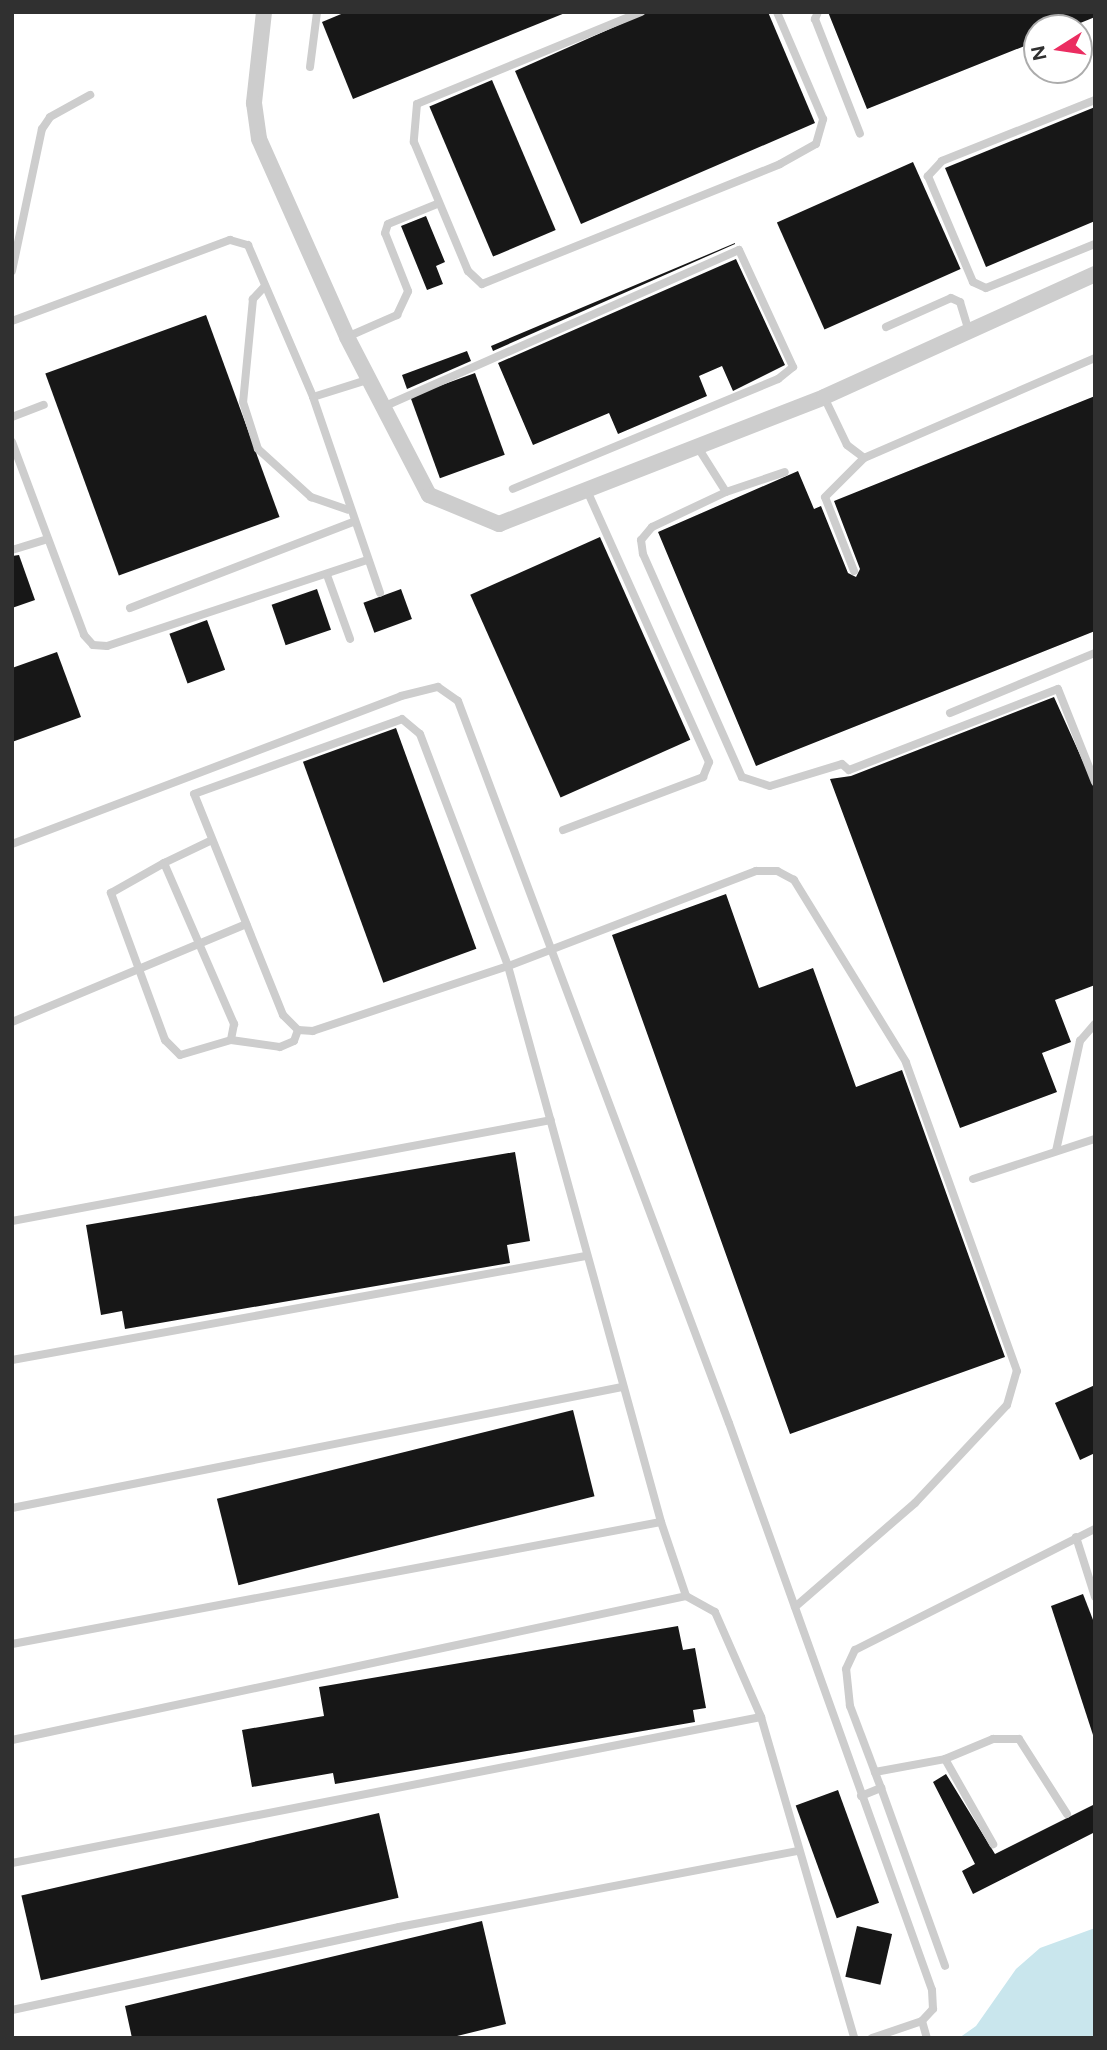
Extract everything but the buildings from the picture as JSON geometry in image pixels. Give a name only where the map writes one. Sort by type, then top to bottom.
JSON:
[{"type":"street","points":[[264,12],[254,103],[259,139],[380,408],[429,495],[451,509],[499,524],[588,493],[696,446],[824,397],[968,328],[1095,274]]},
{"type":"lane","points":[[310,67],[317,12]]},
{"type":"lane","points":[[641,12],[417,104],[414,142],[437,204],[468,271],[482,284],[780,164],[816,144],[823,119],[777,12]]},
{"type":"lane","points":[[818,12],[815,19],[860,134]]},
{"type":"lane","points":[[12,271],[42,129],[50,117],[90,95]]},
{"type":"lane","points":[[1095,100],[942,161],[928,177],[973,282],[986,288],[1095,244]]},
{"type":"lane","points":[[346,337],[397,316],[408,290],[384,233],[388,224],[437,204]]},
{"type":"lane","points":[[12,321],[230,240],[248,245],[313,397],[348,510],[380,593]]},
{"type":"lane","points":[[380,408],[739,250],[793,367],[778,379],[513,489]]},
{"type":"lane","points":[[265,286],[253,299],[243,402],[258,449],[311,496],[348,510]]},
{"type":"lane","points":[[886,327],[951,298],[960,302],[968,328]]},
{"type":"lane","points":[[854,571],[825,498],[864,458],[1095,358]]},
{"type":"lane","points":[[313,397],[367,380]]},
{"type":"lane","points":[[824,397],[847,445],[864,458]]},
{"type":"lane","points":[[12,417],[44,405]]},
{"type":"lane","points":[[12,442],[17,466],[84,635],[93,645],[107,646],[367,560]]},
{"type":"lane","points":[[696,446],[726,492]]},
{"type":"lane","points":[[785,472],[726,492],[652,527],[641,540],[643,554],[742,777],[770,786],[842,765],[849,770],[1058,688],[1095,782]]},
{"type":"lane","points":[[563,830],[703,777],[709,762],[588,493]]},
{"type":"lane","points":[[130,608],[353,522]]},
{"type":"lane","points":[[12,550],[47,539]]},
{"type":"lane","points":[[327,575],[350,639]]},
{"type":"lane","points":[[950,713],[1095,653]]},
{"type":"lane","points":[[12,844],[401,696],[438,687],[458,701],[470,722],[795,1607],[932,1990],[933,2009],[922,2021],[872,2038]]},
{"type":"lane","points":[[686,1596],[661,1522],[622,1387],[508,966],[411,722],[402,719],[194,794],[283,1015],[298,1030],[313,1031],[508,966],[705,887],[757,871],[777,871],[794,880],[911,1074],[1017,1371],[1007,1405],[915,1503],[795,1607]]},
{"type":"lane","points":[[212,840],[111,893],[172,1051],[180,1055],[231,1040],[280,1047],[294,1041],[298,1030]]},
{"type":"lane","points":[[164,863],[234,1024],[231,1040]]},
{"type":"lane","points":[[12,1022],[246,924]]},
{"type":"lane","points":[[1056,1151],[1080,1041],[1095,1024]]},
{"type":"lane","points":[[12,1221],[551,1120]]},
{"type":"lane","points":[[973,1179],[1095,1139]]},
{"type":"lane","points":[[12,1360],[586,1256]]},
{"type":"lane","points":[[12,1508],[622,1387]]},
{"type":"lane","points":[[12,1644],[661,1522]]},
{"type":"lane","points":[[945,1966],[850,1706],[846,1669],[855,1650],[1095,1529]]},
{"type":"lane","points":[[1076,1537],[1095,1597]]},
{"type":"lane","points":[[1085,1571],[1095,1567]]},
{"type":"lane","points":[[12,1740],[686,1596],[715,1612],[761,1717],[797,1851],[854,2038]]},
{"type":"lane","points":[[12,1863],[761,1717]]},
{"type":"lane","points":[[875,1772],[945,1759],[993,1740],[1019,1739],[1067,1814]]},
{"type":"lane","points":[[945,1759],[992,1844]]},
{"type":"lane","points":[[862,1796],[881,1788]]},
{"type":"lane","points":[[12,2010],[398,1927],[797,1851]]},
{"type":"lane","points":[[922,2021],[927,2038]]},
{"type":"water","points":[[1095,1928],[1095,2038],[959,2038],[976,2026],[1016,1969],[1040,1948]]}]
